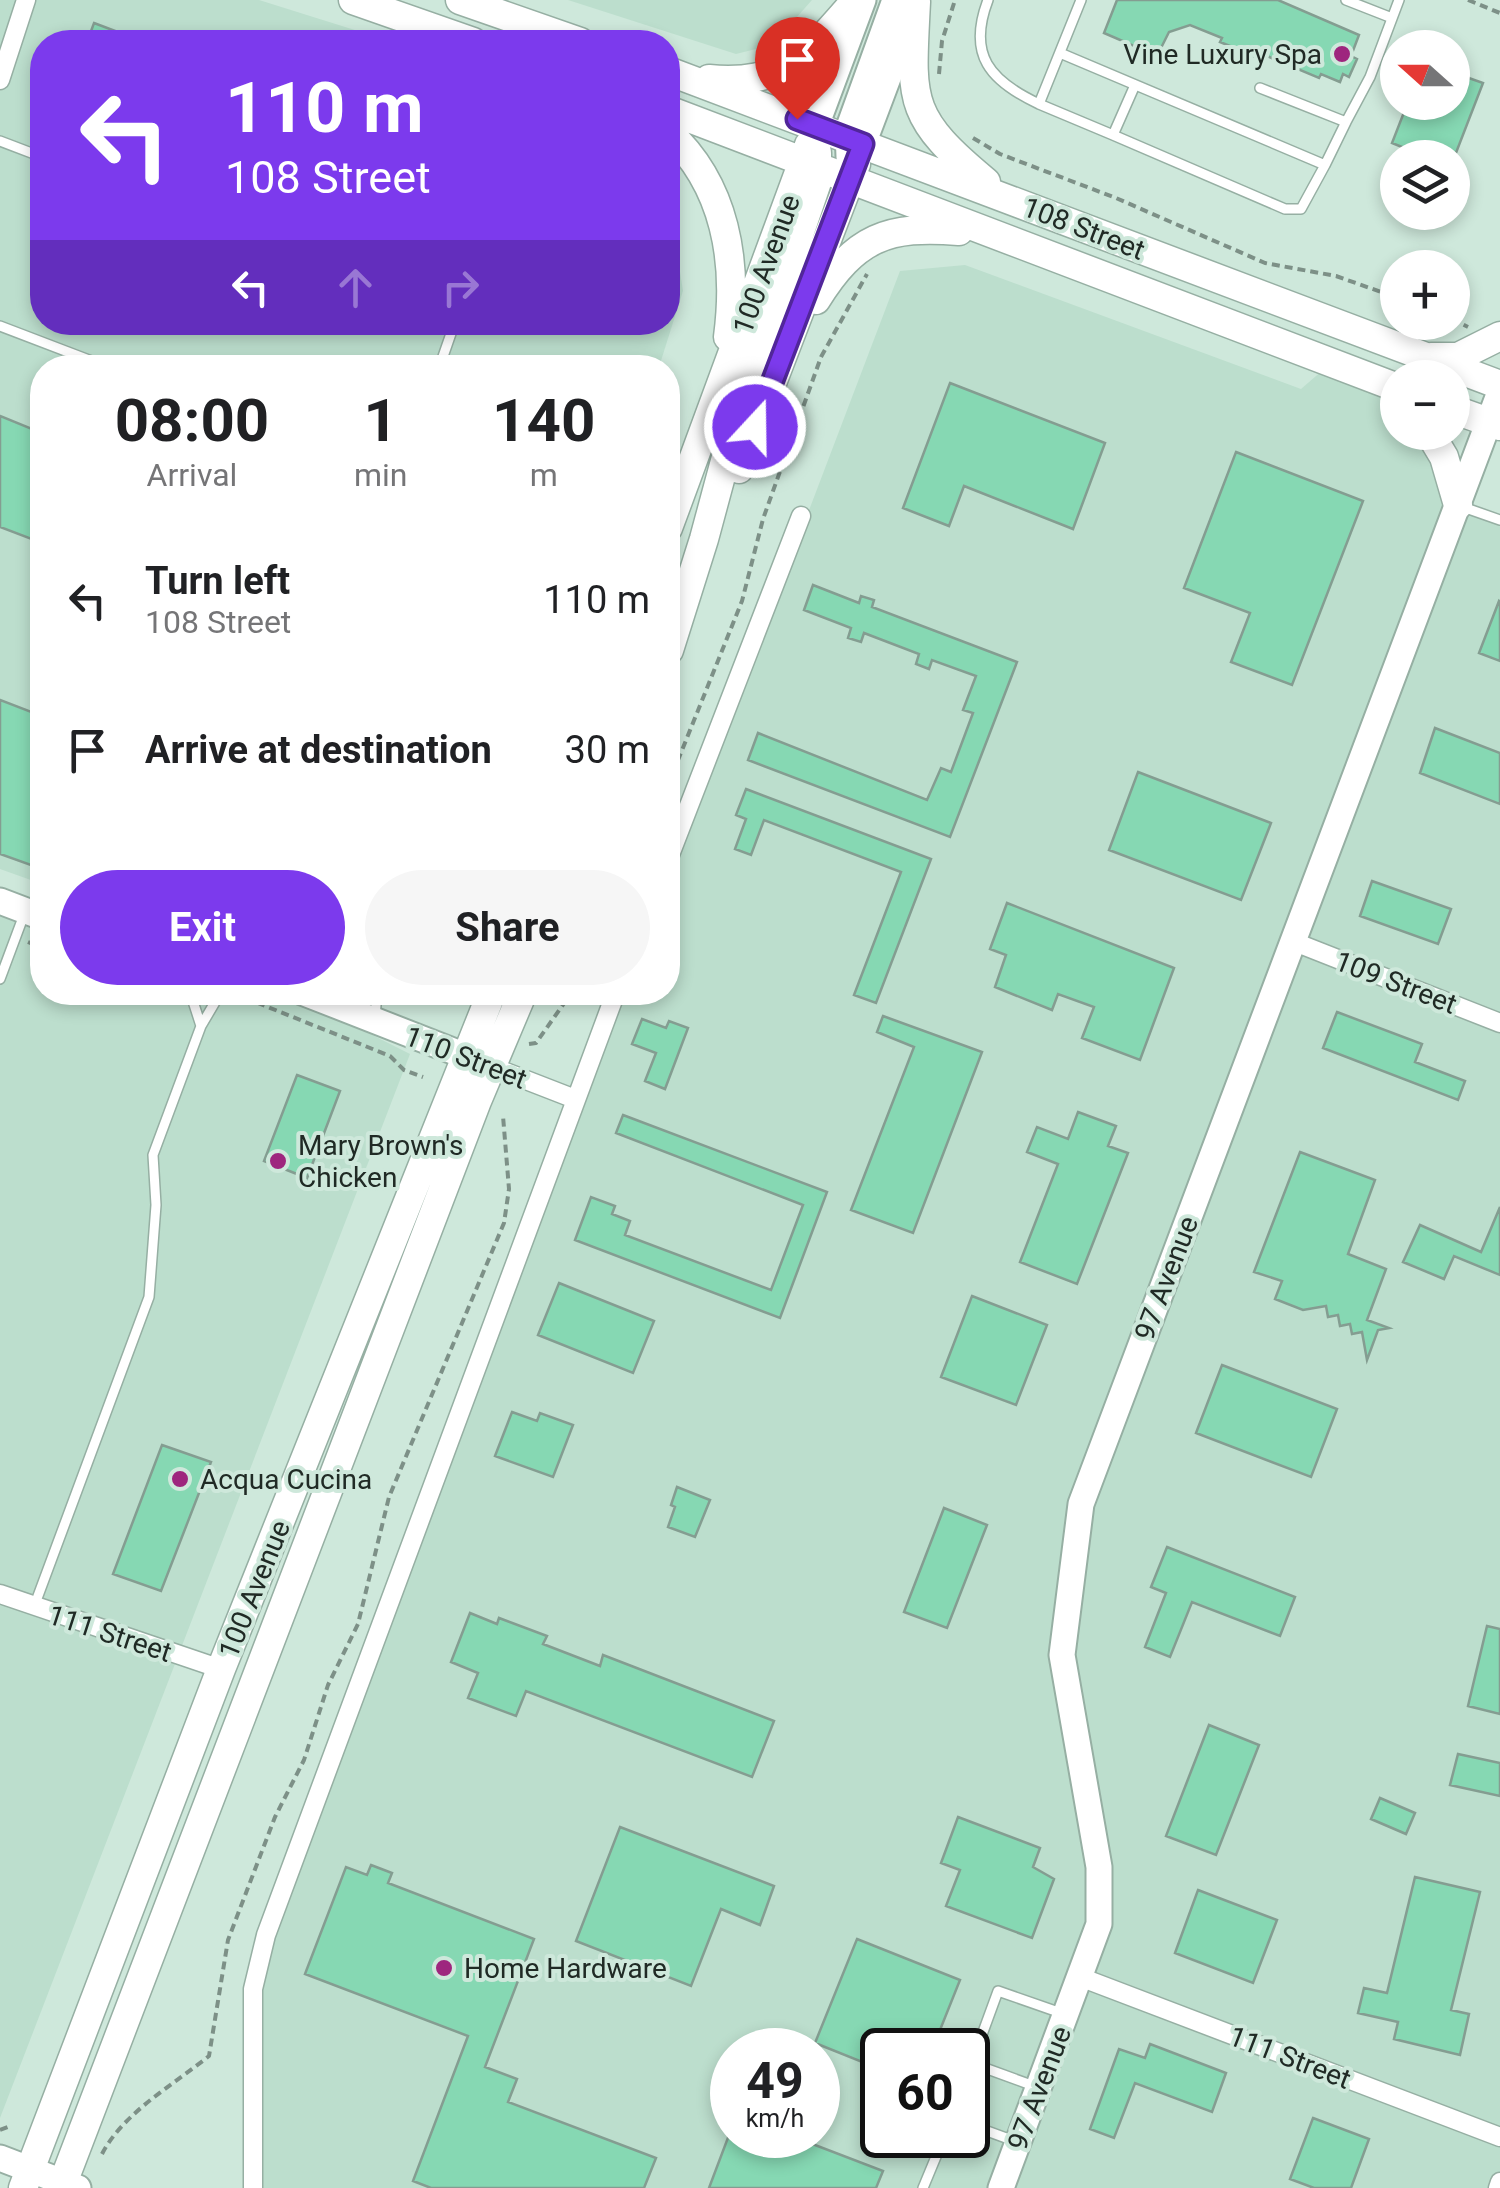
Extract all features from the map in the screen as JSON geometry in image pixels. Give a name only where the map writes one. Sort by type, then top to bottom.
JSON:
[{"type":"main road","points":[[353,0],[428,30]]},
{"type":"main road","points":[[460,0],[546,30]]},
{"type":"main road","points":[[680,75],[734,81],[780,71],[814,49],[860,0]]},
{"type":"main road","points":[[910,1],[913,84],[922,113],[947,150],[1006,199]]},
{"type":"main road","name":"108 Street","points":[[680,76],[1500,389]]},
{"type":"main road","name":"108 Street","points":[[680,115],[1380,386]]},
{"type":"main road","name":"100 Avenue","points":[[680,496],[811,164],[816,126]]},
{"type":"main road","name":"100 Avenue","points":[[680,620],[850,179],[855,141]]},
{"type":"main road","points":[[680,143],[702,172],[726,229],[732,290],[715,402]]},
{"type":"main road","points":[[680,613],[739,409],[817,182],[811,164]]},
{"type":"main road","points":[[784,353],[831,276],[868,244],[914,227],[993,233]]},
{"type":"main road","points":[[1420,356],[1458,357],[1500,336]]},
{"type":"main road","points":[[1470,415],[1494,424]]},
{"type":"main road","points":[[1440,450],[1458,505]]},
{"type":"main road","name":"100 Avenue","points":[[68,2186],[479,1062],[490,1005]]},
{"type":"main road","name":"100 Avenue","points":[[26,2179],[222,1669],[479,1062],[515,1005]]},
{"type":"street","points":[[0,80],[26,0]]},
{"type":"street","name":"100 Avenue","points":[[816,126],[860,0]]},
{"type":"street","name":"100 Avenue","points":[[855,141],[910,1]]},
{"type":"street","name":"97 Avenue","points":[[1001,2188],[1099,1924],[1099,1866],[1062,1655],[1081,1504],[1458,505],[1494,424],[1500,389]]},
{"type":"street","points":[[680,829],[800,516]]},
{"type":"street","points":[[0,901],[30,912]]},
{"type":"street","name":"109 Street","points":[[1292,941],[1500,1023]]},
{"type":"street","name":"110 Street","points":[[334,1005],[575,1099]]},
{"type":"street","points":[[253,2188],[253,1990],[266,1935],[611,1005]]},
{"type":"street","name":"111 Street","points":[[0,1594],[222,1669]]},
{"type":"street","name":"111 Street","points":[[1080,1978],[1500,2138]]},
{"type":"street","points":[[0,2158],[26,2179],[68,2186]]},
{"type":"lane","points":[[988,0],[980,20],[988,68],[1012,91],[1293,211],[1301,209],[1307,201],[1370,78],[1399,0]]},
{"type":"lane","points":[[1039,104],[1080,0]]},
{"type":"lane","points":[[1346,0],[1392,18]]},
{"type":"lane","points":[[1060,53],[1325,165]]},
{"type":"lane","points":[[1113,134],[1135,84]]},
{"type":"lane","points":[[1260,88],[1346,122]]},
{"type":"lane","points":[[0,141],[30,152]]},
{"type":"lane","points":[[0,326],[76,355]]},
{"type":"lane","points":[[1458,505],[1500,520]]},
{"type":"lane","points":[[0,980],[30,922]]},
{"type":"lane","points":[[194,1005],[201,1026]]},
{"type":"lane","points":[[34,1607],[149,1298],[156,1205],[153,1155],[201,1026],[213,1005]]},
{"type":"lane","points":[[374,1021],[376,1005]]},
{"type":"lane","points":[[984,2028],[998,1991],[1066,2015]]},
{"type":"lane","points":[[990,2074],[1039,2088]]},
{"type":"lane","points":[[990,2132],[1018,2142]]},
{"type":"lane","points":[[924,2188],[936,2158]]},
{"type":"path","points":[[938,79],[942,41],[955,0]]},
{"type":"path","points":[[1468,0],[1500,13]]},
{"type":"path","points":[[970,136],[1000,154],[1116,198],[1265,263],[1336,276],[1380,292]]},
{"type":"path","points":[[680,756],[742,601],[764,519],[821,357],[867,273]]},
{"type":"path","points":[[264,1005],[390,1056],[404,1070],[424,1077]]},
{"type":"path","points":[[529,1044],[536,1043],[563,1005]]},
{"type":"path","points":[[102,2154],[111,2136],[209,2056],[228,1940],[275,1817],[304,1760],[328,1686],[358,1624],[390,1497],[504,1223],[510,1189],[502,1116]]},
{"type":"path","points":[[0,2130],[8,2128]]},
{"type":"shaded area","points":[[0,0],[259,0],[355,30],[30,30],[30,335],[669,335],[663,355],[30,355],[30,880],[0,869]]},
{"type":"shaded area","points":[[568,0],[812,0],[772,45],[736,54],[680,36],[680,30],[661,30]]},
{"type":"shaded area","points":[[965,265],[1301,389],[1331,363],[1380,390],[1380,450],[1436,450],[1458,505],[1500,521],[1500,2188],[253,2188],[253,1989],[266,1935],[620,1005],[680,1005],[680,849],[900,271]]},
{"type":"shaded area","points":[[0,888],[30,898],[30,1005],[313,1005],[410,1054],[0,2118]]},
{"type":"building","points":[[1117,0],[1278,0],[1359,35],[1351,56],[1357,59],[1349,77],[1343,74],[1340,82],[1321,74],[1319,78],[1262,54],[1260,59],[1250,55],[1249,58],[1229,50],[1230,46],[1220,42],[1222,38],[1190,25],[1169,32],[1157,56],[1104,33]]},
{"type":"building","points":[[94,23],[113,30],[91,30]]},
{"type":"building","points":[[1470,78],[1483,83],[1470,117]]},
{"type":"building","points":[[1401,120],[1469,120],[1461,140],[1393,140]]},
{"type":"building","points":[[950,383],[1105,443],[1073,529],[964,486],[949,526],[903,508]]},
{"type":"building","points":[[0,416],[30,428],[30,538],[0,527]]},
{"type":"building","points":[[1236,452],[1363,501],[1292,685],[1231,662],[1250,613],[1184,588]]},
{"type":"building","points":[[813,585],[859,603],[861,596],[874,600],[872,607],[1017,662],[950,837],[748,760],[758,733],[927,800],[941,768],[951,772],[973,713],[963,710],[976,676],[932,660],[929,669],[916,664],[919,654],[864,633],[861,642],[848,638],[851,628],[804,610]]},
{"type":"building","points":[[1500,602],[1500,661],[1479,653]]},
{"type":"building","points":[[0,700],[30,711],[30,865],[0,854]]},
{"type":"building","points":[[1435,728],[1500,753],[1500,804],[1420,773]]},
{"type":"building","points":[[1138,772],[1271,823],[1241,900],[1109,850]]},
{"type":"building","points":[[746,789],[931,859],[876,1003],[854,995],[901,872],[764,820],[751,855],[735,849],[746,819],[736,815]]},
{"type":"building","points":[[1372,881],[1451,909],[1438,944],[1360,916]]},
{"type":"building","points":[[1007,903],[1174,968],[1140,1060],[1082,1038],[1094,1007],[1058,994],[1052,1010],[995,987],[1006,955],[990,949]]},
{"type":"building","points":[[1337,1012],[1422,1044],[1415,1062],[1465,1081],[1458,1100],[1323,1048]]},
{"type":"building","points":[[883,1016],[982,1052],[913,1233],[851,1210],[914,1047],[877,1032]]},
{"type":"building","points":[[642,1019],[666,1028],[669,1021],[688,1028],[665,1089],[645,1081],[656,1053],[632,1044]]},
{"type":"building","points":[[297,1075],[340,1091],[307,1178],[264,1161]]},
{"type":"building","points":[[1078,1112],[1116,1126],[1108,1146],[1128,1153],[1077,1284],[1020,1262],[1058,1164],[1027,1152],[1037,1127],[1068,1139]]},
{"type":"building","points":[[623,1115],[827,1192],[780,1318],[575,1240],[591,1197],[615,1206],[612,1214],[630,1221],[625,1235],[771,1290],[803,1205],[616,1133]]},
{"type":"building","points":[[1300,1152],[1375,1180],[1348,1254],[1386,1269],[1367,1320],[1389,1328],[1378,1330],[1367,1360],[1362,1332],[1352,1334],[1350,1324],[1340,1326],[1338,1315],[1328,1317],[1326,1306],[1303,1310],[1275,1299],[1282,1281],[1254,1272]]},
{"type":"building","points":[[1500,1207],[1500,1275],[1454,1256],[1444,1279],[1403,1262],[1420,1225],[1481,1252]]},
{"type":"building","points":[[559,1283],[654,1321],[633,1373],[538,1335]]},
{"type":"building","points":[[972,1296],[1047,1325],[1016,1405],[941,1377]]},
{"type":"building","points":[[1222,1365],[1337,1409],[1311,1477],[1196,1433]]},
{"type":"building","points":[[512,1412],[537,1421],[540,1413],[573,1425],[553,1477],[495,1456]]},
{"type":"building","points":[[162,1445],[211,1462],[161,1591],[113,1574]]},
{"type":"building","points":[[677,1487],[710,1500],[695,1537],[668,1527]]},
{"type":"building","points":[[944,1508],[987,1525],[947,1628],[904,1612]]},
{"type":"building","points":[[1167,1547],[1295,1597],[1280,1636],[1192,1602],[1170,1657],[1145,1647],[1166,1593],[1151,1587]]},
{"type":"building","points":[[470,1613],[497,1624],[499,1618],[547,1636],[543,1644],[600,1666],[603,1655],[774,1721],[752,1777],[526,1691],[516,1716],[468,1698],[478,1673],[451,1662]]},
{"type":"building","points":[[1487,1626],[1500,1629],[1500,1714],[1468,1706]]},
{"type":"building","points":[[1209,1725],[1259,1745],[1216,1855],[1166,1836]]},
{"type":"building","points":[[1458,1754],[1500,1763],[1500,1796],[1450,1785]]},
{"type":"building","points":[[1380,1798],[1415,1813],[1406,1834],[1371,1819]]},
{"type":"building","points":[[958,1817],[1040,1848],[1033,1867],[1054,1879],[1032,1938],[946,1906],[960,1870],[941,1863]]},
{"type":"building","points":[[620,1827],[774,1886],[760,1925],[721,1909],[691,1986],[576,1941]]},
{"type":"building","points":[[371,1865],[392,1873],[388,1883],[534,1939],[485,2067],[517,2079],[508,2102],[656,2158],[644,2188],[431,2188],[413,2181],[468,2036],[305,1974],[346,1867],[367,1875]]},
{"type":"building","points":[[1415,1877],[1480,1892],[1451,2010],[1469,2014],[1460,2055],[1394,2039],[1398,2022],[1358,2013],[1364,1988],[1387,1993]]},
{"type":"building","points":[[1198,1890],[1277,1920],[1253,1983],[1175,1953]]},
{"type":"building","points":[[857,1939],[960,1980],[941,2028],[860,2028],[860,2061],[840,2053],[840,2028],[821,2028]]},
{"type":"building","points":[[1150,2044],[1226,2073],[1212,2112],[1135,2083],[1114,2138],[1090,2129],[1119,2049],[1145,2058]]},
{"type":"building","points":[[1313,2118],[1369,2139],[1351,2188],[1314,2188],[1290,2179]]},
{"type":"building","points":[[840,2155],[883,2171],[876,2188],[709,2188],[720,2158],[840,2158]]},
{"type":"place","name":"Vine Luxury Spa","points":[[1342,54]]},
{"type":"place","name":"Mary Brown's Chicken","points":[[278,1161]]},
{"type":"place","name":"Acqua Cucina","points":[[180,1479]]},
{"type":"place","name":"Home Hardware","points":[[444,1968]]},
{"type":"route","points":[[755,427],[863,144],[797,119]]}]
